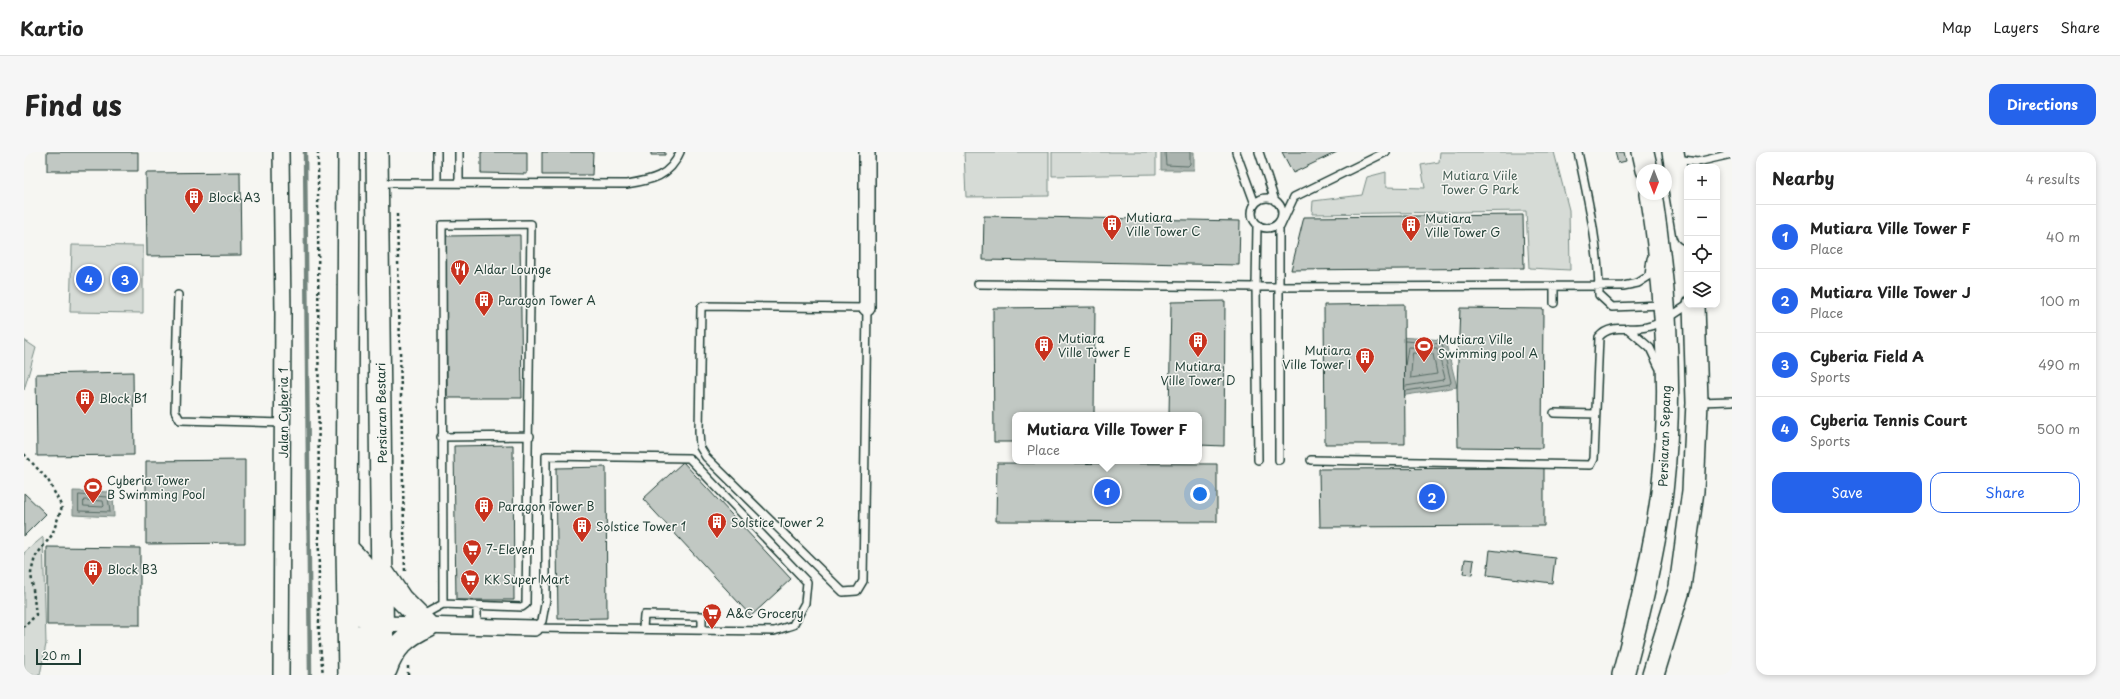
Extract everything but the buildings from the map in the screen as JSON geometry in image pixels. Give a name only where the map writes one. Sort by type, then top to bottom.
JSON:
[{"type":"main road","points":[[349,152],[347,548],[349,675]]},
{"type":"main road","name":"Persiaran Bestari","points":[[377,152],[387,183],[382,571],[384,675]]},
{"type":"main road","points":[[1643,152],[1646,164]]},
{"type":"main road","points":[[1674,155],[1684,216]]},
{"type":"main road","name":"Persiaran Sepang","points":[[1623,675],[1639,614],[1662,491],[1666,416],[1665,312],[1652,200]]},
{"type":"main road","points":[[1653,675],[1680,587],[1693,492],[1697,402],[1694,308]]},
{"type":"main road","points":[[347,548],[362,564],[363,611],[365,617],[383,624]]},
{"type":"main road","points":[[382,571],[401,599],[424,622],[396,649],[384,675]]},
{"type":"main road","points":[[363,675],[364,637],[368,632],[383,624]]},
{"type":"street","name":"Jalan Cyberia 1","points":[[281,675],[283,423],[282,152]]},
{"type":"street","points":[[867,152],[868,308]]},
{"type":"street","points":[[383,624],[424,622],[477,627],[535,628]]},
{"type":"lane","points":[[437,152],[437,183]]},
{"type":"lane","points":[[459,152],[459,183]]},
{"type":"lane","points":[[387,183],[627,184],[660,176],[676,163],[680,152]]},
{"type":"lane","points":[[1236,152],[1255,204],[1252,217],[1257,224],[1269,228],[1279,226]]},
{"type":"lane","points":[[1259,152],[1275,200],[1282,210],[1279,226],[1279,460]]},
{"type":"lane","points":[[1279,226],[1294,197],[1386,152]]},
{"type":"lane","points":[[1578,152],[1590,206],[1599,272],[1599,295],[1612,307],[1665,312]]},
{"type":"lane","points":[[1674,155],[1697,162],[1732,154]]},
{"type":"lane","points":[[1255,204],[1263,199],[1275,200]]},
{"type":"lane","points":[[424,622],[443,604],[441,437],[442,225],[531,224],[530,436],[526,604],[522,607],[477,607],[443,604]]},
{"type":"lane","points":[[1257,224],[1256,287],[1258,460]]},
{"type":"lane","points":[[978,284],[1256,287],[1623,286],[1638,283],[1649,276],[1651,262],[1651,238],[1656,226]]},
{"type":"lane","points":[[1554,286],[1554,303]]},
{"type":"lane","points":[[178,295],[175,411],[180,420],[283,423]]},
{"type":"lane","points":[[706,306],[868,308],[864,581],[858,591],[843,592],[706,457],[700,447],[701,308],[706,306]]},
{"type":"lane","points":[[1311,460],[1591,465],[1594,460],[1598,337],[1604,330],[1642,328],[1665,312],[1684,306]]},
{"type":"lane","points":[[1627,328],[1650,348],[1666,384]]},
{"type":"lane","points":[[1697,402],[1732,401]]},
{"type":"lane","points":[[1554,413],[1596,414]]},
{"type":"lane","points":[[441,437],[530,436]]},
{"type":"lane","points":[[546,456],[689,458],[807,582],[805,603],[793,625],[774,630],[535,628],[542,621],[546,599],[546,456]]},
{"type":"lane","points":[[477,607],[477,627]]},
{"type":"lane","points":[[643,628],[644,615],[702,616],[702,629]]},
{"type":"path","points":[[318,152],[319,635],[323,675]]},
{"type":"path","points":[[387,183],[406,589],[401,599]]},
{"type":"path","points":[[24,454],[48,480],[62,507],[52,535],[35,557],[30,573],[36,615],[24,627]]},
{"type":"green space","points":[[964,152],[1049,152],[1049,196],[966,197]]},
{"type":"green space","points":[[1052,152],[1156,152],[1156,174],[1052,176]]},
{"type":"green space","name":"Mutiara Viile Tower G Park","points":[[1440,152],[1554,152],[1569,210],[1570,270],[1529,268],[1526,211],[1312,214],[1313,201],[1362,195],[1367,177],[1386,172],[1386,187],[1425,188],[1421,165],[1439,162]]},
{"type":"green space","points":[[72,245],[143,246],[143,313],[70,312]]},
{"type":"green space","points":[[24,340],[36,348],[24,390]]},
{"type":"green space","points":[[43,537],[46,644],[40,675],[24,675],[24,553]]},
{"type":"water","points":[[1161,152],[1194,152],[1194,170],[1161,170]]},
{"type":"water","name":"Mutiara Ville Swimming pool A","points":[[1399,337],[1445,340],[1457,387],[1394,397]]},
{"type":"water","name":"Cyberia Tower B Swimming Pool","points":[[73,491],[113,492],[114,517],[73,515]]},
{"type":"waterway","points":[[305,152],[310,675]]},
{"type":"place","name":"Block A3","points":[[194,214]]},
{"type":"place","name":"Mutiara Ville Tower C","points":[[1112,241]]},
{"type":"place","name":"Mutiara Ville Tower G","points":[[1411,242]]},
{"type":"place","name":"Cyberia Tennis Court","points":[[89,279]]},
{"type":"place","name":"Cyberia Field A","points":[[125,279]]},
{"type":"place","name":"Aldar Lounge","points":[[460,286]]},
{"type":"place","name":"Paragon Tower A","points":[[484,317]]},
{"type":"place","name":"Mutiara Ville Tower D","points":[[1198,358]]},
{"type":"place","name":"Mutiara Ville Tower E","points":[[1044,362]]},
{"type":"place","name":"Mutiara Ville Swimming pool A","points":[[1424,363]]},
{"type":"place","name":"Mutiara Ville Tower I","points":[[1365,374]]},
{"type":"place","name":"Block B1","points":[[85,415]]},
{"type":"place","name":"Mutiara Ville Tower F","points":[[1107,492]]},
{"type":"place","name":"Mutiara Ville Tower J","points":[[1432,497]]},
{"type":"place","name":"Cyberia Tower B Swimming Pool","points":[[93,504]]},
{"type":"place","name":"Paragon Tower B","points":[[484,523]]},
{"type":"place","name":"Solstice Tower 2","points":[[717,539]]},
{"type":"place","name":"Solstice Tower 1","points":[[582,543]]},
{"type":"place","name":"7-Eleven","points":[[472,566]]},
{"type":"place","name":"Block B3","points":[[93,586]]},
{"type":"place","name":"KK Super Mart","points":[[470,596]]},
{"type":"place","name":"A&C Grocery","points":[[712,630]]}]
